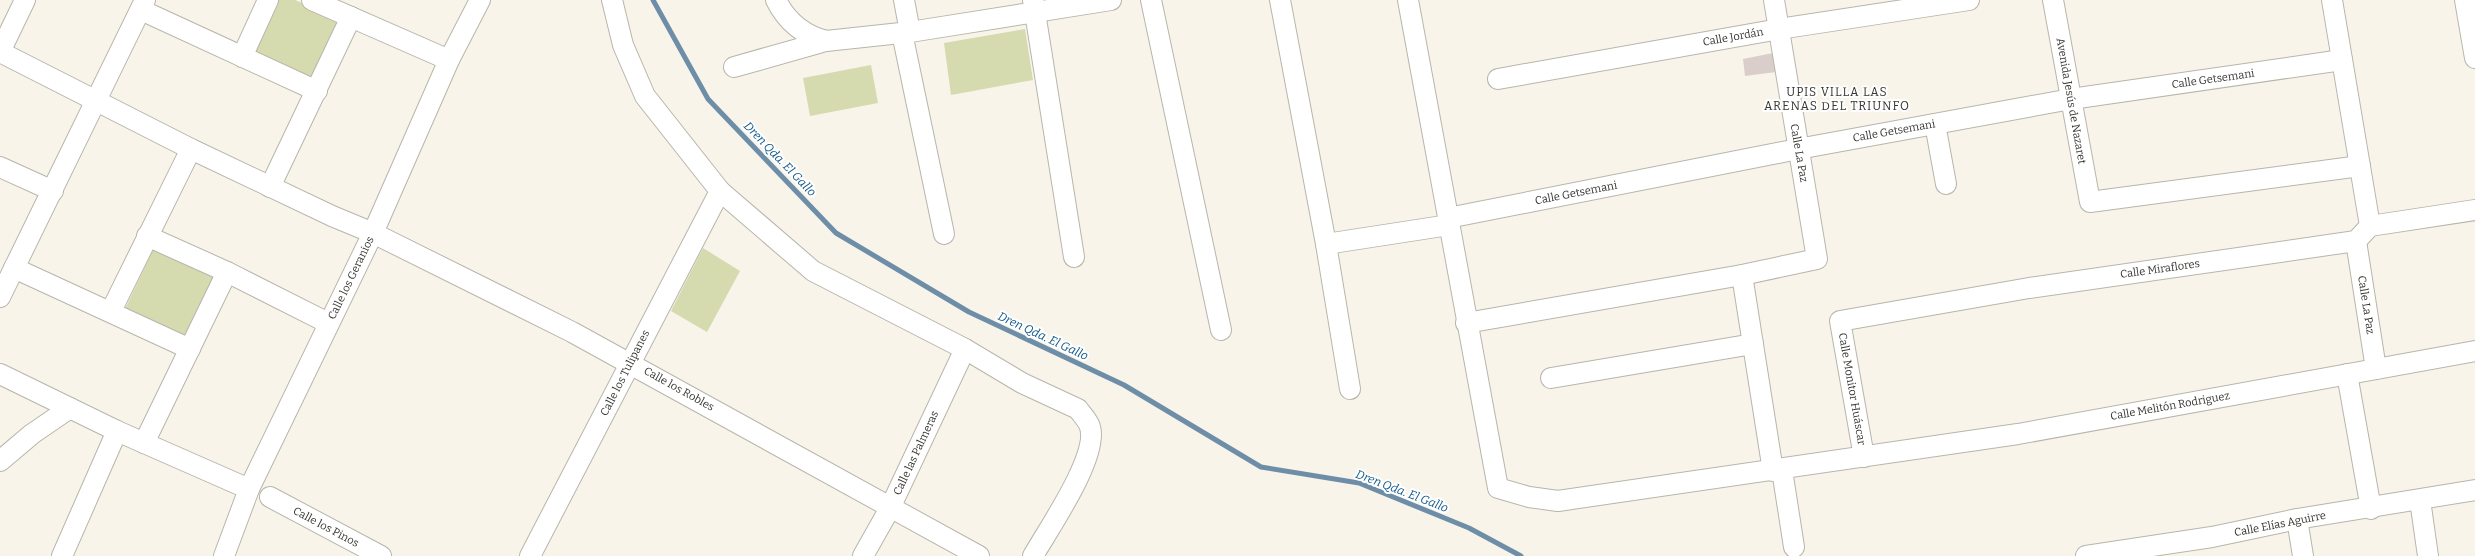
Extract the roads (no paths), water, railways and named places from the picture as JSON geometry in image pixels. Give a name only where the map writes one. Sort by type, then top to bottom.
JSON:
[{"type":"street","points":[[0,52],[25,0]]},
{"type":"street","points":[[242,57],[268,0]]},
{"type":"street","points":[[312,0],[449,60]]},
{"type":"street","name":"Calle los Geranios","points":[[224,556],[249,489],[328,323],[373,233],[449,60],[480,0]]},
{"type":"street","points":[[612,0],[623,45],[645,96],[720,191],[813,270],[965,349],[1022,383],[1078,410],[1090,426],[1091,438],[1086,462],[1033,556]]},
{"type":"street","points":[[776,0],[782,11],[808,36],[826,41]]},
{"type":"street","points":[[904,0],[906,33],[944,234]]},
{"type":"street","points":[[734,67],[826,41],[906,33],[1034,6],[1111,0]]},
{"type":"street","points":[[1151,0],[1221,330]]},
{"type":"street","points":[[1280,0],[1326,244],[1350,389]]},
{"type":"street","points":[[1408,0],[1449,221],[1466,323],[1742,275],[1753,344],[1777,470],[1794,547]]},
{"type":"street","name":"Calle La Paz","points":[[1742,275],[1817,259],[1774,0]]},
{"type":"street","name":"Calle Jordán","points":[[1498,80],[1779,29],[1969,0]]},
{"type":"street","name":"Avenida Jesús de Nazaret","points":[[2053,0],[2090,202],[2360,166]]},
{"type":"street","points":[[2332,0],[2370,226]]},
{"type":"street","points":[[2465,0],[2475,58]]},
{"type":"street","points":[[0,296],[53,191],[143,5],[242,57],[317,91]]},
{"type":"street","points":[[1034,6],[1074,257]]},
{"type":"street","points":[[270,186],[317,91],[351,17]]},
{"type":"street","name":"Calle los Robles","points":[[0,52],[191,149],[373,233],[631,362],[890,508],[979,556]]},
{"type":"street","name":"Calle Getsemani","points":[[1326,244],[1449,221],[1798,149],[2071,99],[2342,60]]},
{"type":"street","points":[[1935,124],[1946,184]]},
{"type":"street","points":[[111,311],[191,149]]},
{"type":"street","points":[[0,167],[53,191]]},
{"type":"street","name":"Calle los Tulipanes","points":[[530,556],[720,191]]},
{"type":"street","points":[[2356,241],[2370,226],[2475,210]]},
{"type":"street","points":[[147,236],[227,272],[328,323]]},
{"type":"street","name":"Calle La Paz","points":[[2356,241],[2376,369]]},
{"type":"street","name":"Calle Miraflores","points":[[1840,321],[2029,288],[2356,241]]},
{"type":"street","points":[[14,268],[111,311],[190,349]]},
{"type":"street","points":[[144,443],[227,272]]},
{"type":"street","name":"Calle Monitor Huáscar","points":[[1840,321],[1864,457]]},
{"type":"street","name":"Calle Melitón Rodriguez","points":[[1466,323],[1498,488],[1529,497],[1558,501],[2018,434],[2475,351]]},
{"type":"street","points":[[1551,378],[1753,344]]},
{"type":"street","name":"Calle las Palmeras","points":[[863,556],[890,508],[965,349]]},
{"type":"street","points":[[0,374],[117,431],[249,489]]},
{"type":"street","points":[[2347,374],[2371,509]]},
{"type":"street","points":[[0,461],[32,434],[70,408]]},
{"type":"street","points":[[62,556],[117,431]]},
{"type":"street","name":"Calle Elías Aguirre","points":[[2086,556],[2181,549],[2297,519],[2371,509],[2475,490]]},
{"type":"street","name":"Calle los Pinos","points":[[270,497],[381,556]]},
{"type":"street","points":[[2420,500],[2428,556]]},
{"type":"street","points":[[2297,519],[2303,556]]},
{"type":"waterway","name":"Dren Qda. El Gallo","points":[[653,0],[708,99],[836,233],[969,312],[1124,385],[1261,467],[1359,483],[1469,528],[1521,556]]},
{"type":"district","name":"UPIS VILLA LAS ARENAS DEL TRIUNFO","points":[[1837,99]]}]
